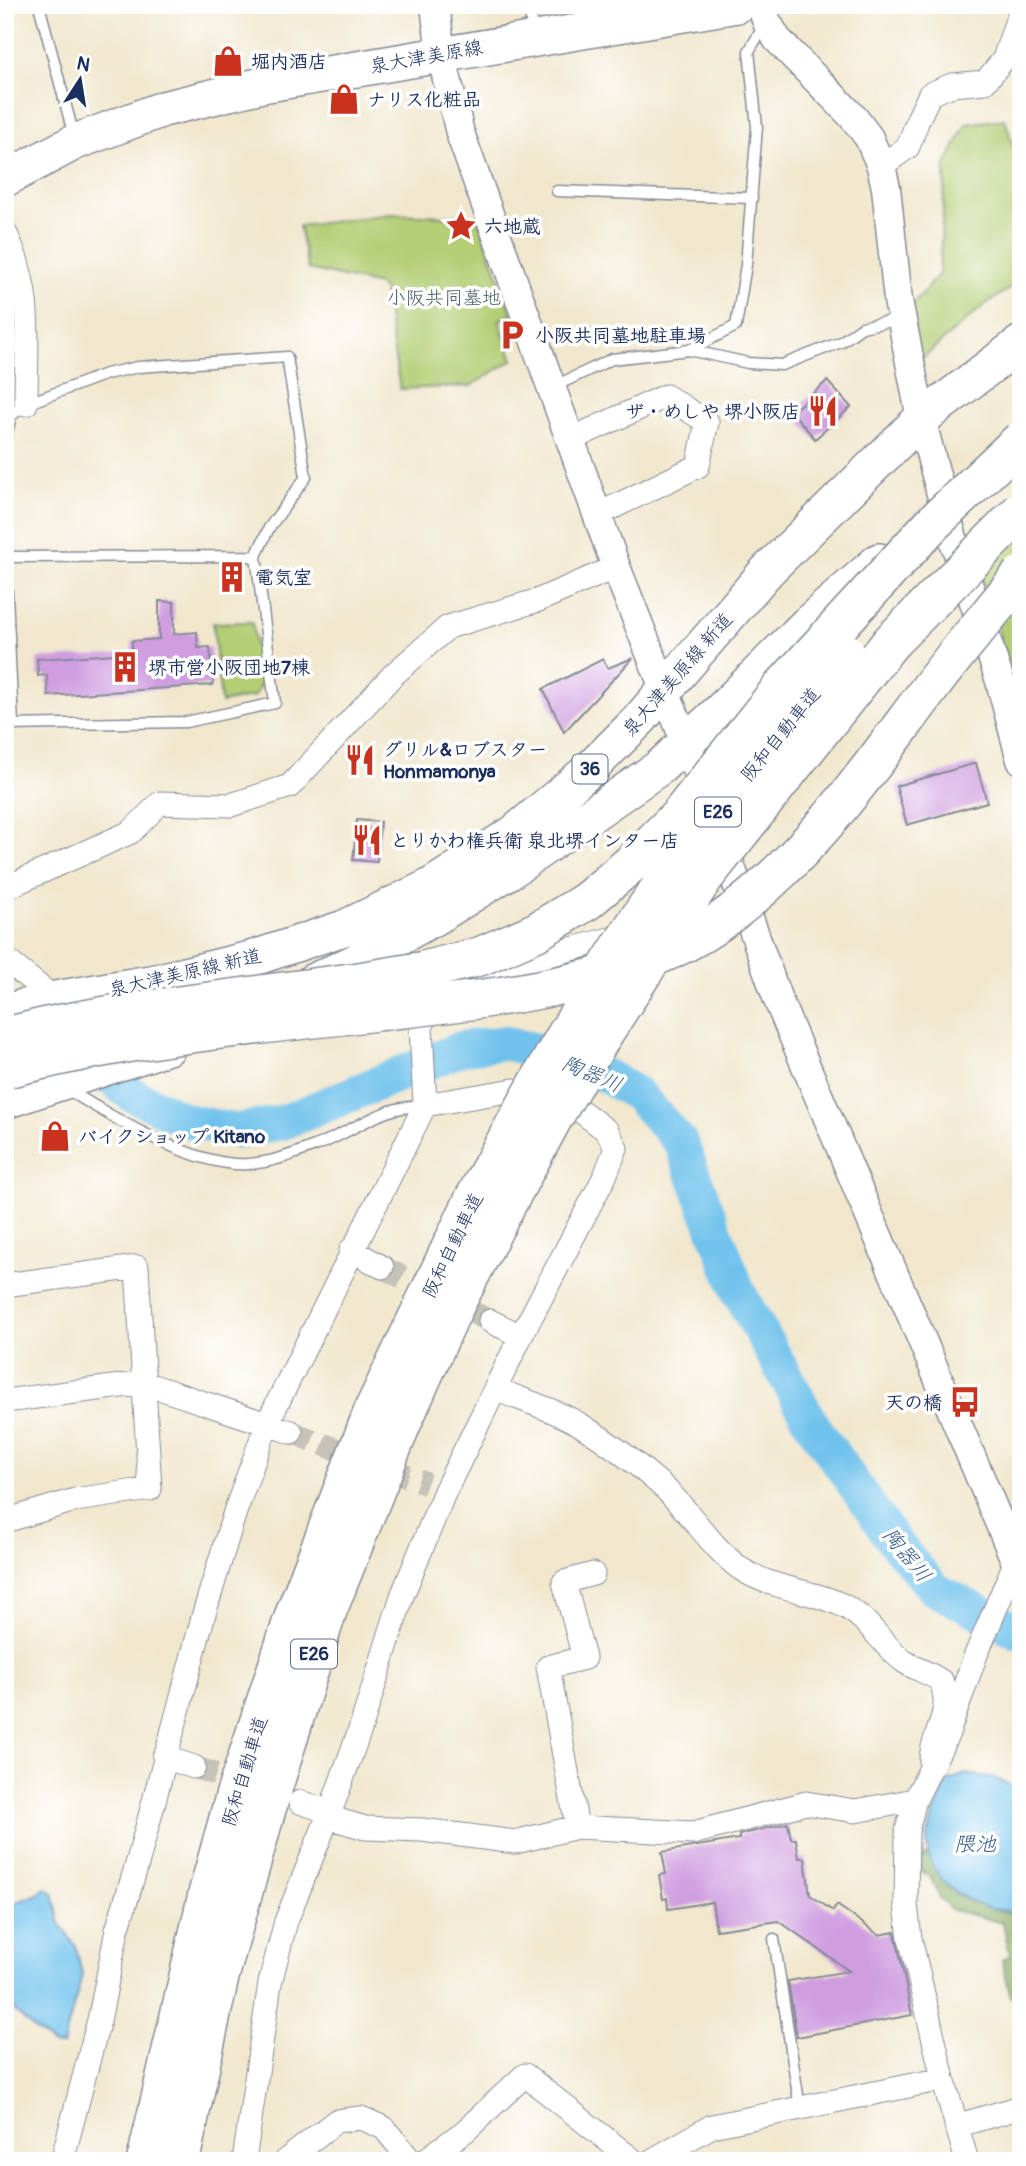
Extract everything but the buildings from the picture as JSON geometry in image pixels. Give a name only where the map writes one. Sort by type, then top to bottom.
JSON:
[{"type":"highway","points":[[5,1037],[115,1014],[422,971],[481,956],[536,932],[587,901],[633,862],[678,817],[782,687],[932,524],[1021,439]]},
{"type":"highway","name":"阪和自動車道","points":[[146,2161],[208,1892],[235,1795],[296,1609],[374,1409],[488,1206],[571,1027],[677,864],[855,640],[925,562],[1021,467]]},
{"type":"highway","name":"阪和自動車道","points":[[182,2161],[220,1975],[266,1811],[327,1612],[402,1423],[451,1313],[488,1206],[552,1120],[604,1033],[703,879],[891,642],[1021,511]]},
{"type":"highway","points":[[5,1069],[62,1054],[191,1033],[526,991],[622,968],[681,945],[718,923],[793,859],[875,764],[932,685],[1021,575]]},
{"type":"highway","points":[[120,2161],[182,1951],[208,1892]]},
{"type":"main road","name":"泉大津美原線","points":[[5,179],[75,142],[163,109],[249,88],[441,54],[531,22],[755,11]]},
{"type":"main road","name":"泉大津美原線 新道","points":[[5,1012],[48,1001],[156,982],[254,958],[344,928],[431,886],[525,824],[588,771],[639,720],[767,571],[920,419],[1021,343]]},
{"type":"main road","name":"36","points":[[5,1101],[146,1056],[355,962],[513,869],[660,767],[807,624],[889,552],[967,477],[1021,439]]},
{"type":"street","points":[[435,5],[441,54],[460,134],[569,440],[686,744],[778,1000],[1015,1569],[975,1657],[948,1733],[915,1800],[907,1831],[910,1938],[943,2080],[967,2161]]},
{"type":"street","points":[[881,166],[908,147],[930,94],[952,86],[985,82],[1004,59],[1021,8]]},
{"type":"street","points":[[755,11],[777,39],[854,118],[869,138],[881,166],[901,319],[920,419],[952,535],[1000,681],[1021,760]]},
{"type":"street","points":[[5,232],[16,254],[27,304],[14,412]]},
{"type":"street","points":[[569,440],[666,396],[707,422],[698,466],[597,515]]},
{"type":"street","points":[[5,888],[131,832],[160,803],[231,805],[290,786],[393,675],[448,627],[539,600],[616,566]]},
{"type":"street","points":[[62,2161],[100,2016],[117,1930],[211,1591],[236,1512],[267,1424],[425,1105],[421,1028],[439,984],[649,929],[743,898]]},
{"type":"street","points":[[5,959],[48,1001]]},
{"type":"street","points":[[244,2161],[270,1983],[286,1921],[361,1727],[435,1488],[495,1389],[605,1176],[616,1148],[607,1131],[575,1106],[514,1090],[425,1105]]},
{"type":"street","points":[[351,1250],[382,1267]]},
{"type":"street","points":[[5,1285],[137,1267],[150,1489],[75,1500],[5,1521]]},
{"type":"street","points":[[490,1321],[521,1336]]},
{"type":"street","points":[[5,1401],[144,1383],[291,1432]]},
{"type":"street","points":[[495,1389],[576,1423],[613,1446],[662,1485],[727,1557],[743,1570],[787,1589],[823,1598],[848,1608],[873,1628],[903,1661],[934,1675],[942,1682],[945,1703],[930,1753],[931,1767]]},
{"type":"street","points":[[577,1827],[548,1667],[584,1658],[564,1583],[593,1574]]},
{"type":"street","points":[[164,1757],[194,1767]]},
{"type":"street","points":[[300,1802],[365,1828],[422,1830],[514,1842],[577,1827],[693,1833],[806,1803],[855,1811],[915,1800]]},
{"type":"street","points":[[424,2161],[465,2131],[525,2075],[635,2161]]},
{"type":"street","points":[[651,2161],[712,2126],[943,2080]]},
{"type":"street","points":[[956,2126],[1021,2107]]},
{"type":"street","points":[[285,2161],[336,2121],[361,2118],[384,2128],[411,2161]]},
{"type":"lane","points":[[39,5],[75,142]]},
{"type":"lane","points":[[689,350],[736,326],[747,265],[757,127],[749,51],[755,11]]},
{"type":"lane","points":[[557,191],[752,198]]},
{"type":"lane","points":[[550,388],[612,359],[689,350],[748,363],[782,365],[841,342],[862,327],[901,319]]},
{"type":"lane","points":[[5,441],[14,412],[106,374],[138,367],[287,357],[306,477],[270,528],[256,556],[275,703],[186,722],[9,725],[5,549]]},
{"type":"lane","points":[[6,557],[256,556]]},
{"type":"lane","points":[[64,1082],[88,1103],[177,1149],[200,1158],[225,1163],[248,1164],[297,1153],[338,1137],[392,1110],[425,1105]]},
{"type":"lane","points":[[774,1939],[800,2108]]},
{"type":"green space","points":[[1005,119],[1021,174],[1021,281],[983,306],[918,362],[911,306],[939,274],[946,165],[966,124]]},
{"type":"green space","name":"小阪共同墓地","points":[[390,214],[477,217],[512,314],[499,320],[513,360],[470,386],[400,389],[384,291],[379,285],[308,269],[299,226]]},
{"type":"green space","points":[[1021,496],[1021,714],[969,539]]},
{"type":"green space","points":[[252,622],[261,683],[255,696],[221,703],[213,623]]},
{"type":"green space","points":[[929,1852],[942,1880],[962,1897],[1021,1917],[1021,1996],[1011,1998],[1002,1959],[1010,1956],[1003,1923],[950,1909],[940,1898],[929,1875],[924,1874],[919,1867],[921,1859]]},
{"type":"water","name":"隈池","points":[[965,1774],[994,1778],[1012,1787],[1021,1809],[1021,1916],[984,1907],[951,1889],[937,1874],[928,1854],[927,1843],[932,1820],[948,1781]]},
{"type":"water","points":[[45,1888],[53,1893],[60,1923],[76,1947],[82,1975],[63,2045],[55,2046],[5,2001],[5,1907],[38,1894]]},
{"type":"waterway","name":"陶器川","points":[[78,1055],[131,1094],[185,1120],[236,1131],[284,1122],[463,1048],[503,1043],[540,1051],[595,1070],[637,1094],[681,1143],[739,1293],[812,1424],[892,1539],[934,1589],[1021,1633]]},
{"type":"tunnel","points":[[382,1267],[490,1321]]},
{"type":"tunnel","points":[[291,1432],[427,1484]]},
{"type":"tunnel","points":[[194,1767],[250,1786]]},
{"type":"place","name":"堀内酒店","points":[[228,61]]},
{"type":"place","name":"ナリス化粧品","points":[[344,99]]},
{"type":"place","name":"六地蔵","points":[[461,226]]},
{"type":"place","name":"小阪共同墓地駐車場","points":[[512,335]]},
{"type":"place","name":"ザ・めしや 堺小阪店","points":[[823,411]]},
{"type":"place","name":"電気室","points":[[232,577]]},
{"type":"place","name":"堺市営小阪団地7棟","points":[[125,667]]},
{"type":"place","name":"グリル&ロブスター Honmamonya","points":[[360,760]]},
{"type":"place","name":"とりかわ権兵衛 泉北堺インター店","points":[[367,840]]},
{"type":"place","name":"バイクショップ Kitano","points":[[55,1136]]},
{"type":"place","name":"天の橋","points":[[965,1402]]}]
